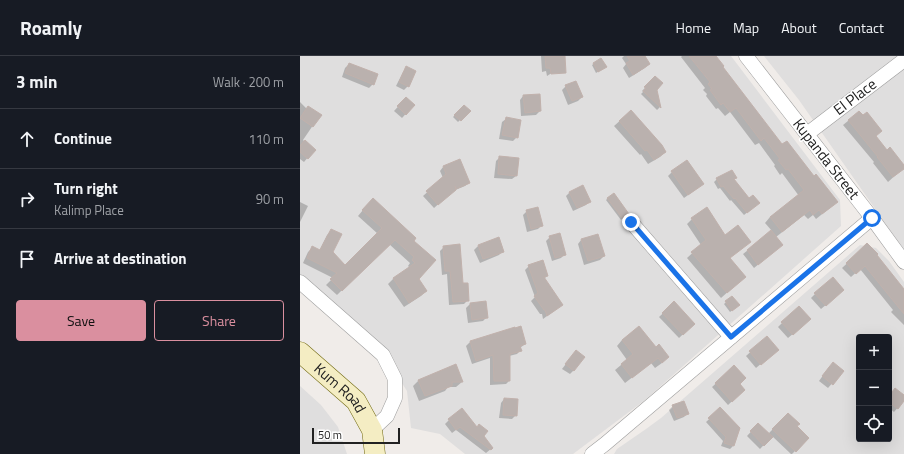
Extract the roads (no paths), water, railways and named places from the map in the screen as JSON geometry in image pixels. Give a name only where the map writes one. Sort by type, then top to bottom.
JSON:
[{"type":"street","name":"Kupanda Street","points":[[746,56],[872,218],[904,262]]},
{"type":"street","name":"El Place","points":[[807,134],[904,60]]},
{"type":"street","points":[[592,454],[872,218]]},
{"type":"street","points":[[631,222],[731,337]]},
{"type":"street","points":[[300,282],[383,355],[395,379],[395,398],[387,416],[372,430]]},
{"type":"street","name":"Kum Road","points":[[300,352],[356,401],[372,430],[375,454]]}]
